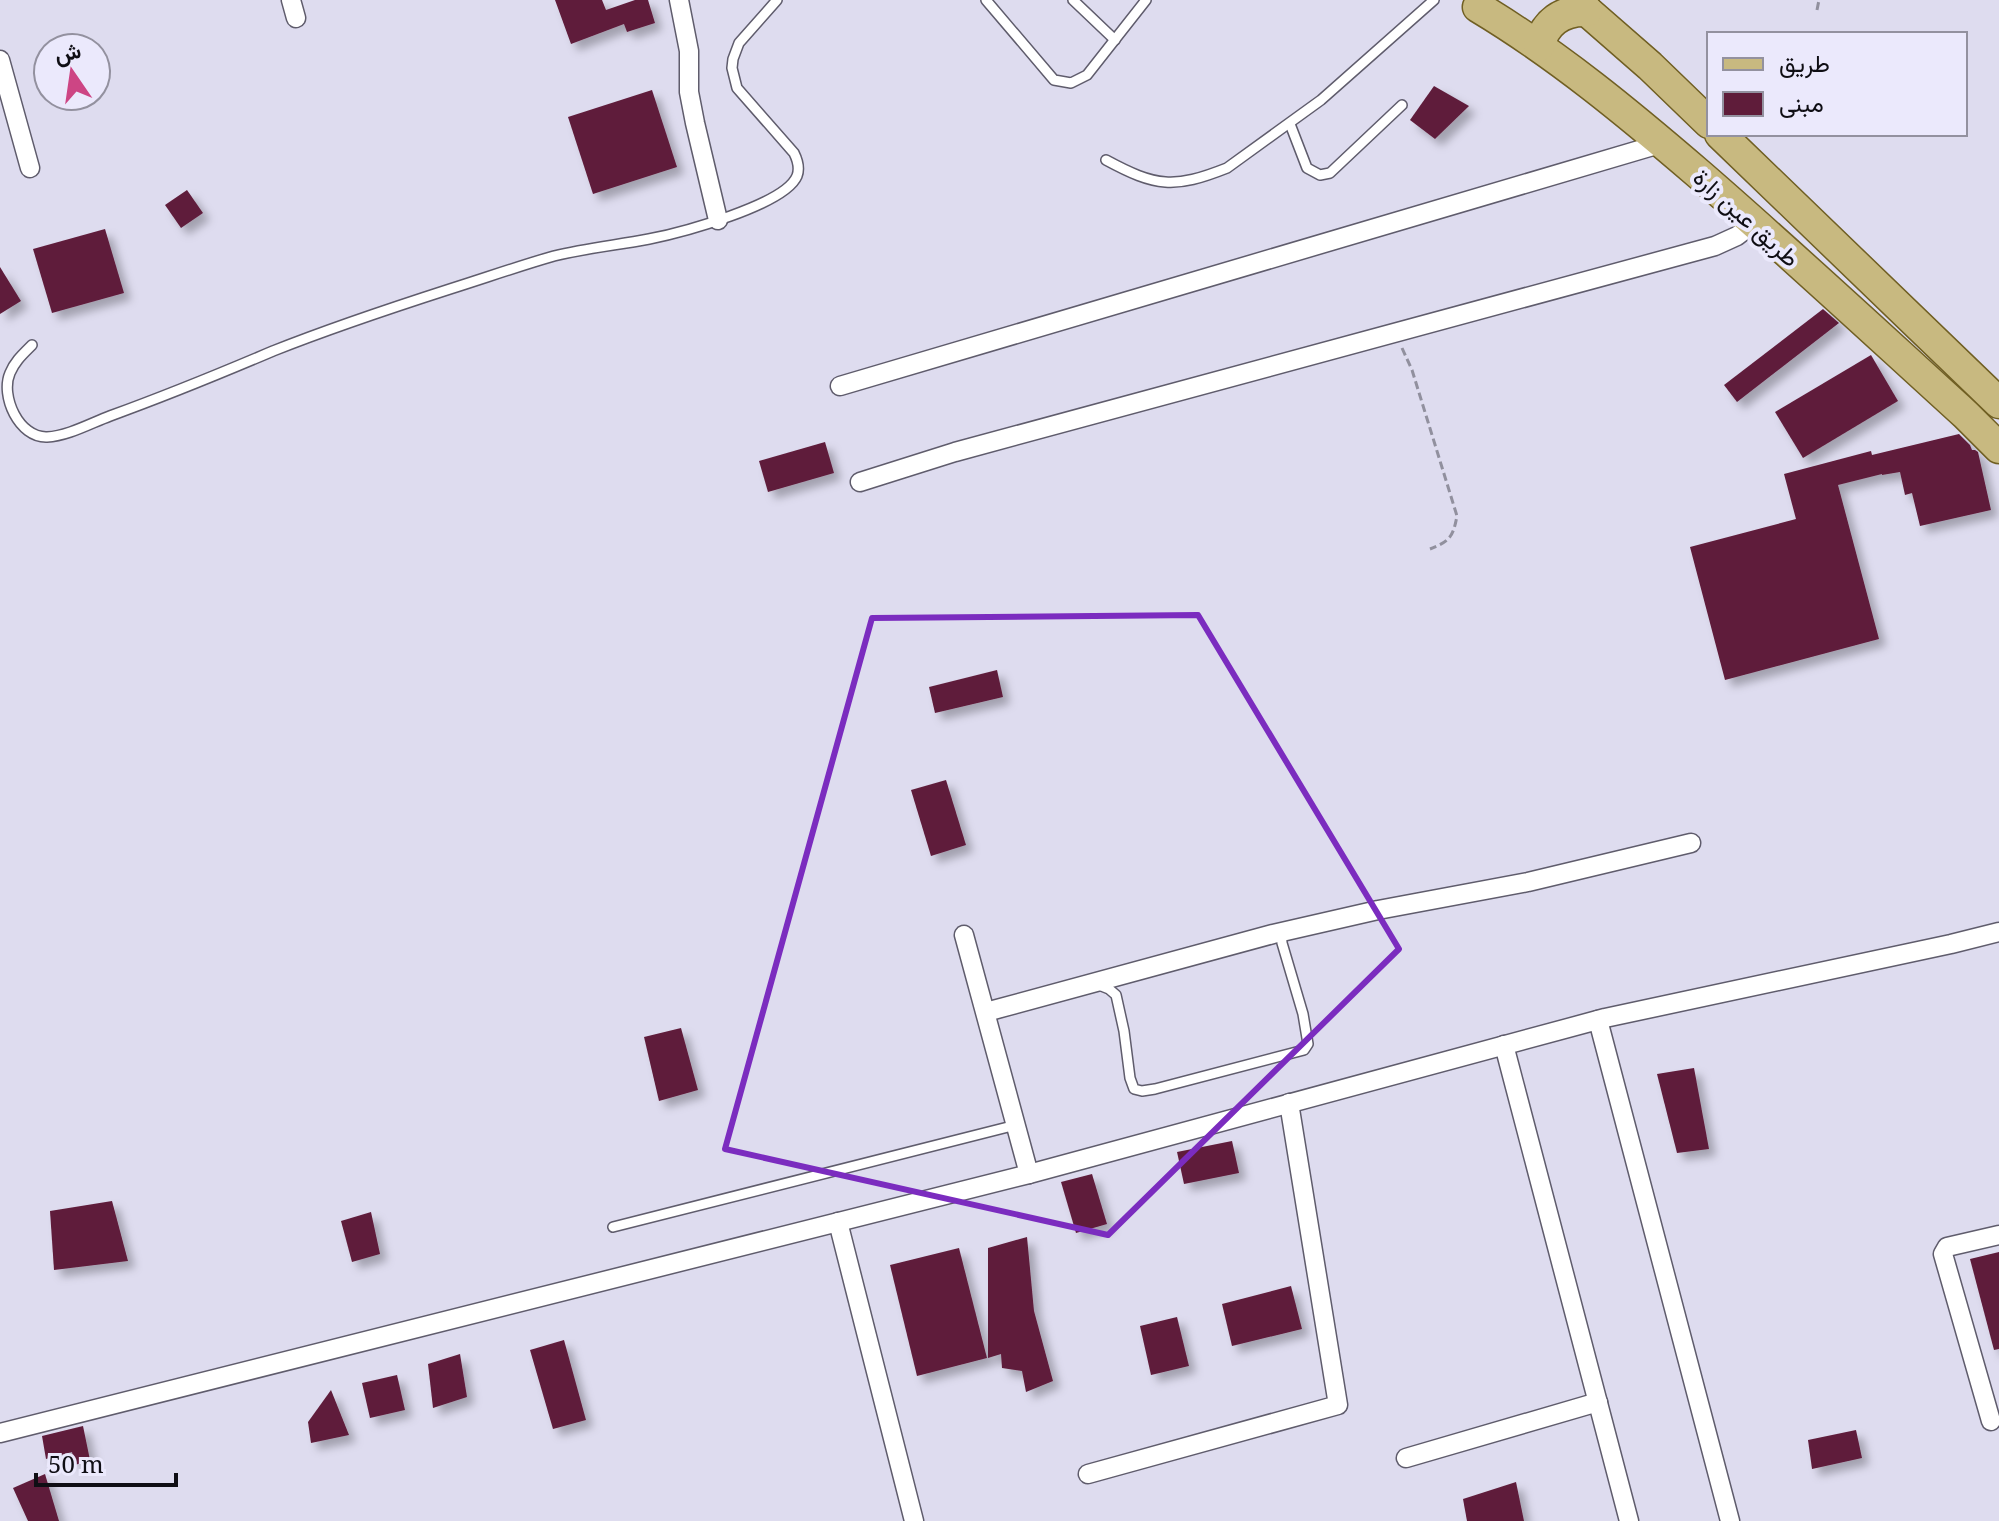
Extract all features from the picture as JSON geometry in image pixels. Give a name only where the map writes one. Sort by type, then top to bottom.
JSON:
[{"type":"main road","points":[[1470,3],[1504,6],[1518,0]]},
{"type":"main road","name":"طريق عين زارة","points":[[1470,3],[1539,46],[1663,143],[1755,222],[1999,448]]},
{"type":"main road","points":[[1539,46],[1551,21],[1583,5],[1707,121]]},
{"type":"main road","name":"طريق عين زارة","points":[[1722,136],[1999,403]]},
{"type":"street","points":[[679,0],[688,42],[689,92],[718,220]]},
{"type":"street","points":[[0,60],[30,168]]},
{"type":"street","points":[[840,386],[1663,143]]},
{"type":"street","points":[[860,482],[955,452],[1715,246],[1737,236],[1755,222]]},
{"type":"street","points":[[986,1012],[1281,932],[1528,882],[1691,843]]},
{"type":"street","points":[[0,1433],[1029,1174],[1598,1020],[1999,932]]},
{"type":"street","points":[[964,935],[1029,1174]]},
{"type":"street","points":[[1598,1020],[1730,1521]]},
{"type":"street","points":[[1504,1045],[1629,1521]]},
{"type":"street","points":[[1088,1474],[1338,1405],[1289,1103]]},
{"type":"street","points":[[838,1222],[914,1521]]},
{"type":"street","points":[[1991,1421],[1943,1254],[1947,1247],[1999,1235]]},
{"type":"street","points":[[1406,1458],[1598,1402]]},
{"type":"lane","points":[[32,345],[18,358],[8,376],[7,396],[14,413],[26,429],[37,436],[49,437],[176,392],[309,337],[401,305],[555,256],[660,237],[767,201],[791,185],[799,170],[794,153],[737,88],[732,68],[739,43],[777,0]]},
{"type":"lane","points":[[986,0],[1054,80],[1071,83],[1087,75],[1146,0]]},
{"type":"lane","points":[[1073,0],[1115,40]]},
{"type":"lane","points":[[1106,160],[1146,179],[1170,183],[1210,175],[1227,168],[1321,100],[1434,0]]},
{"type":"lane","points":[[1290,124],[1307,168],[1320,175],[1330,173],[1402,105]]},
{"type":"lane","points":[[1092,983],[1116,995],[1134,1089],[1155,1089],[1293,1053],[1304,1050],[1308,1044],[1281,932]]},
{"type":"lane","points":[[613,1227],[1016,1125]]},
{"type":"path","points":[[1817,10],[1819,0]]},
{"type":"path","points":[[1395,334],[1412,370],[1457,516],[1454,532],[1446,543],[1430,549]]},
{"type":"highlighted area","points":[[1198,615],[1399,949],[1108,1235],[725,1149],[872,618]]},
{"type":"building","points":[[555,0],[602,0],[606,10],[635,0],[648,0],[655,23],[627,32],[624,24],[571,44]]},
{"type":"building","points":[[1434,86],[1469,106],[1435,139],[1410,120]]},
{"type":"building","points":[[652,90],[677,167],[593,194],[568,117]]},
{"type":"building","points":[[187,190],[203,213],[181,228],[165,205]]},
{"type":"building","points":[[105,229],[124,293],[52,313],[33,249]]},
{"type":"building","points":[[0,267],[21,301],[0,314]]},
{"type":"building","points":[[1823,309],[1839,323],[1737,402],[1724,385]]},
{"type":"building","points":[[1871,355],[1898,401],[1803,458],[1775,412]]},
{"type":"building","points":[[1959,434],[1972,450],[1978,452],[1991,510],[1920,526],[1912,493],[1905,495],[1900,472],[1838,485],[1879,639],[1725,680],[1690,547],[1796,519],[1784,474],[1871,451],[1872,455]]},
{"type":"building","points":[[825,442],[834,473],[768,492],[759,461]]},
{"type":"building","points":[[997,670],[1003,697],[935,713],[929,687]]},
{"type":"building","points":[[946,780],[966,845],[931,856],[911,790]]},
{"type":"building","points":[[681,1028],[698,1090],[659,1101],[644,1037]]},
{"type":"building","points":[[1694,1068],[1709,1149],[1677,1153],[1657,1074]]},
{"type":"building","points":[[1232,1141],[1239,1173],[1184,1184],[1177,1152]]},
{"type":"building","points":[[1092,1174],[1107,1224],[1076,1233],[1061,1182]]},
{"type":"building","points":[[112,1201],[128,1261],[54,1270],[50,1211]]},
{"type":"building","points":[[371,1212],[380,1254],[352,1262],[341,1221]]},
{"type":"building","points":[[1027,1237],[1034,1311],[1053,1381],[1026,1392],[1022,1371],[1002,1368],[1001,1354],[988,1358],[988,1248]]},
{"type":"building","points":[[959,1248],[987,1358],[917,1376],[890,1265]]},
{"type":"building","points":[[1999,1252],[1999,1349],[1994,1350],[1970,1259]]},
{"type":"building","points":[[1291,1286],[1302,1329],[1232,1346],[1222,1304]]},
{"type":"building","points":[[1177,1317],[1189,1366],[1151,1375],[1140,1326]]},
{"type":"building","points":[[564,1340],[586,1420],[553,1429],[530,1350]]},
{"type":"building","points":[[460,1354],[467,1397],[433,1408],[428,1364]]},
{"type":"building","points":[[397,1375],[405,1410],[370,1418],[362,1383]]},
{"type":"building","points":[[331,1390],[349,1435],[311,1443],[308,1422]]},
{"type":"building","points":[[83,1426],[90,1460],[75,1465],[72,1452],[46,1459],[42,1436]]},
{"type":"building","points":[[1856,1430],[1862,1458],[1812,1469],[1808,1440]]},
{"type":"building","points":[[45,1474],[59,1521],[28,1521],[13,1488]]},
{"type":"building","points":[[1516,1482],[1524,1521],[1467,1521],[1463,1499]]}]
